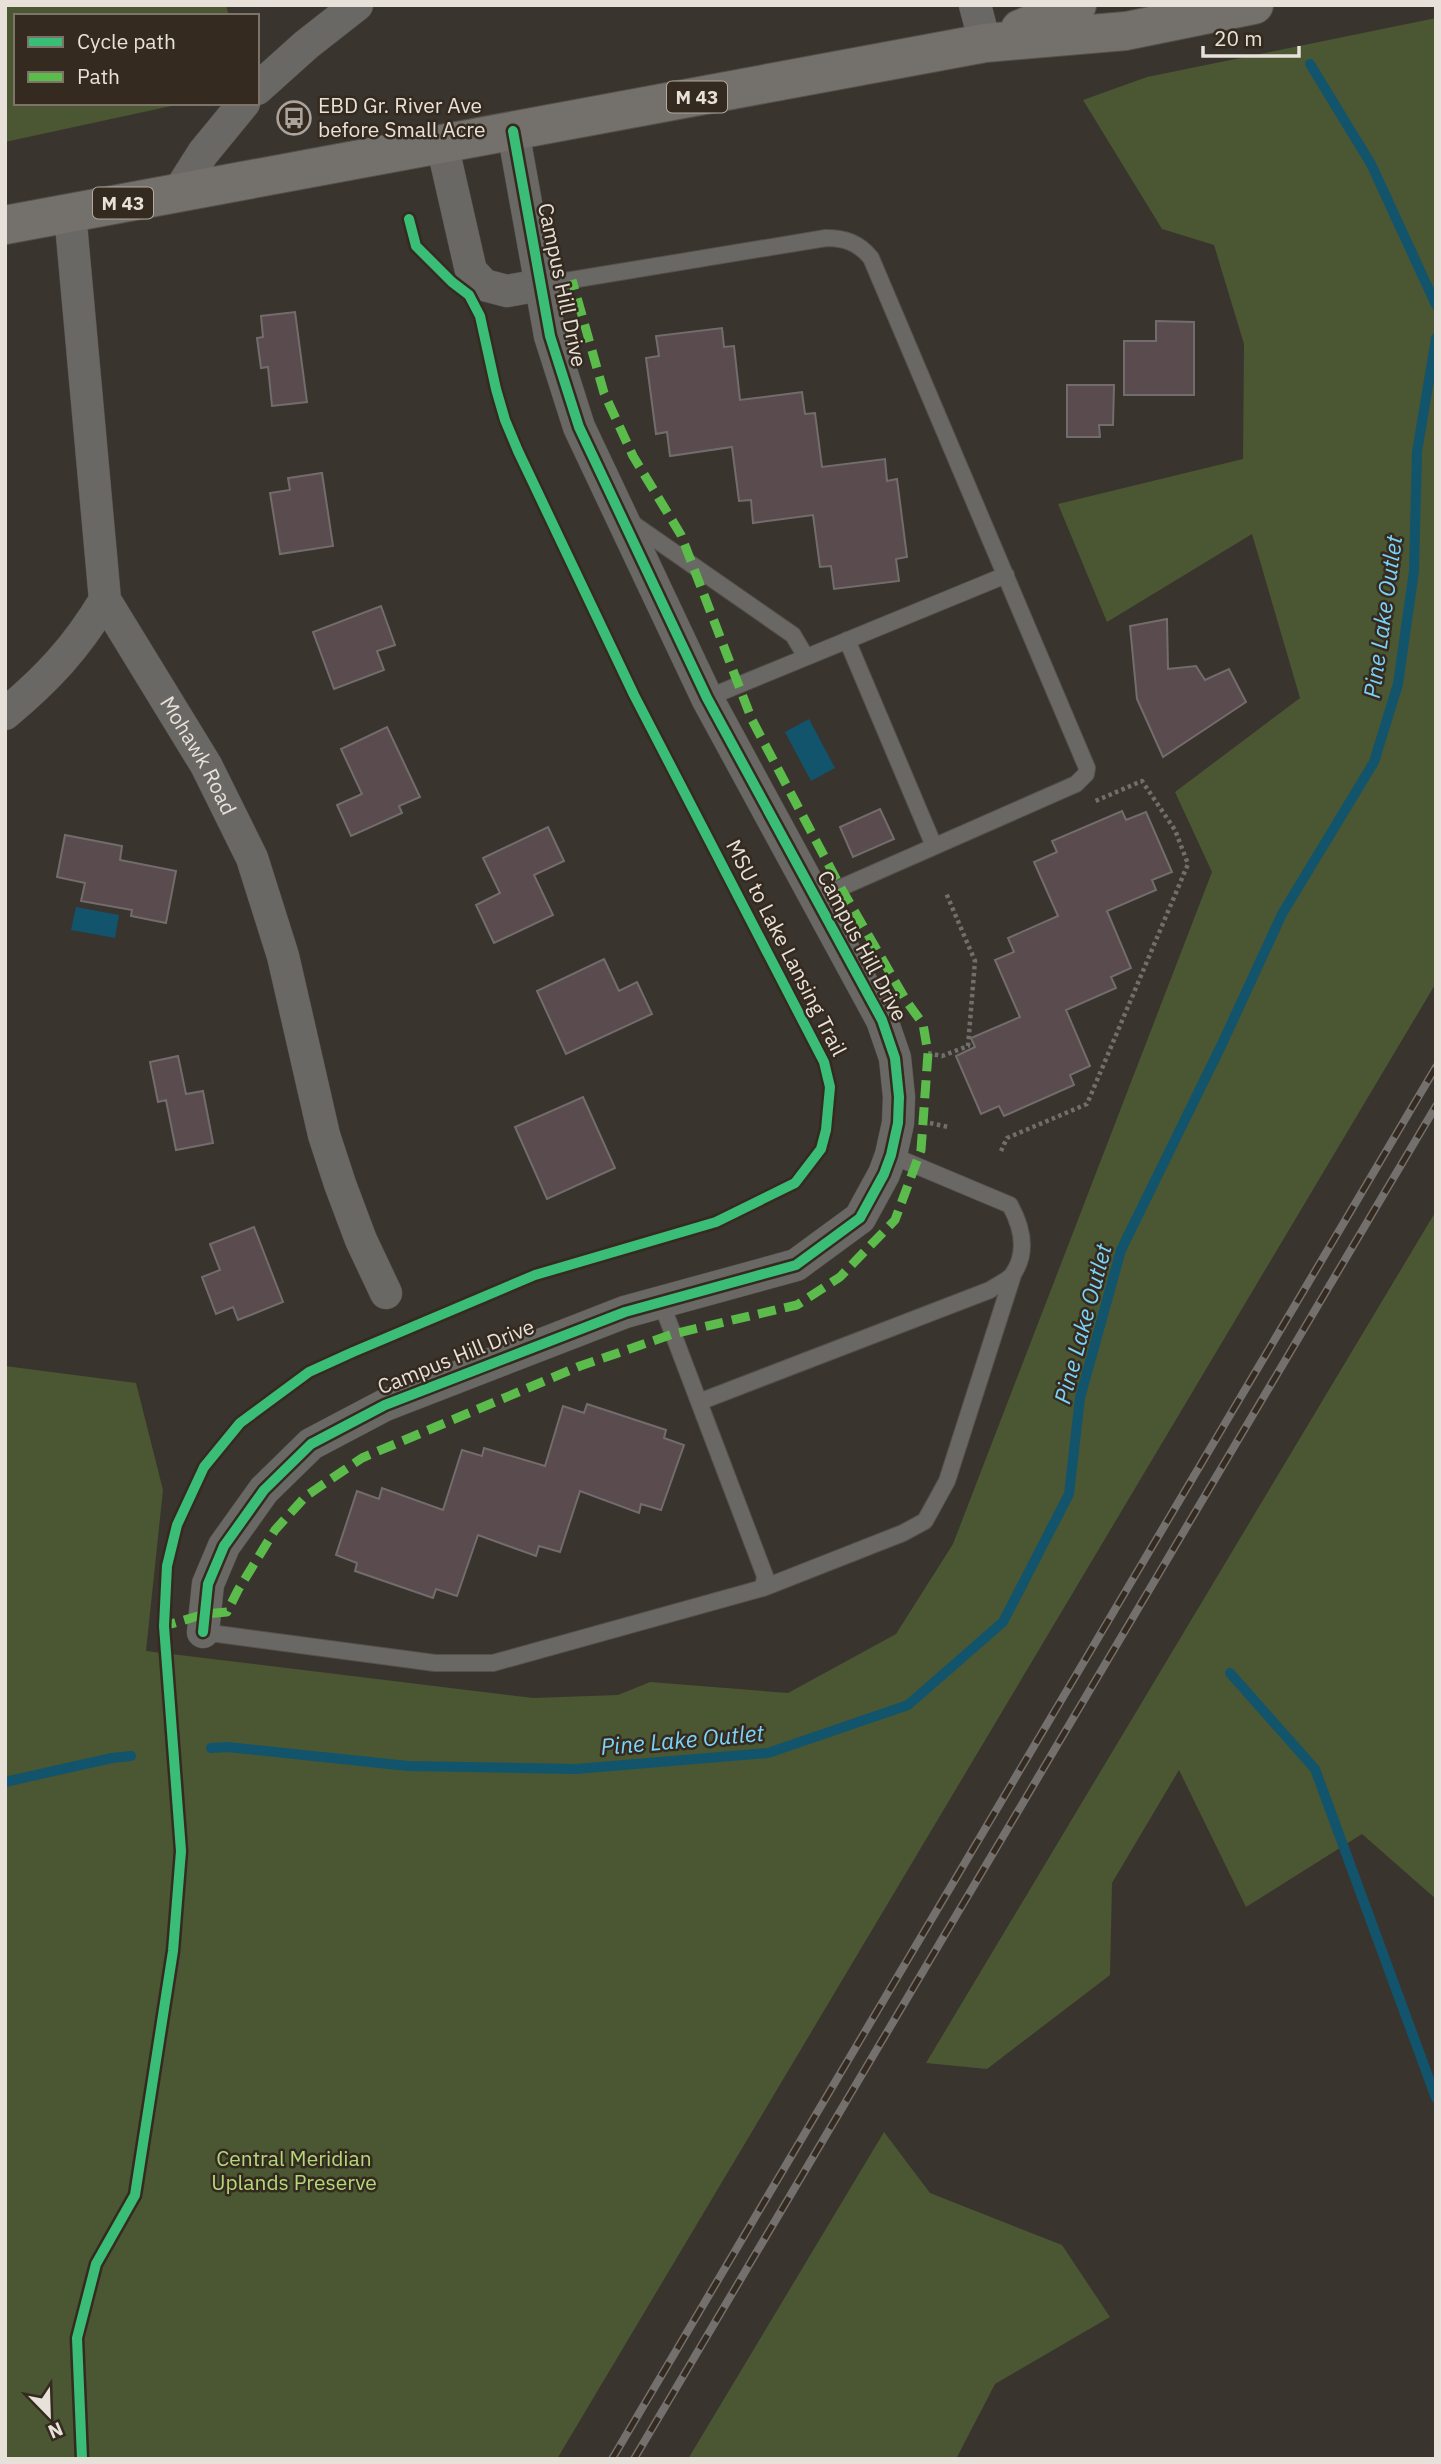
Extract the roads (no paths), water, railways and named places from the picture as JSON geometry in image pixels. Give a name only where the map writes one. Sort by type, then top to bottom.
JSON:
[{"type":"main road","name":"M 43","points":[[985,43],[1077,5]]},
{"type":"main road","name":"M 43","points":[[5,225],[985,43],[1126,31],[1254,5]]},
{"type":"street","points":[[259,87],[306,45],[357,5]]},
{"type":"street","points":[[975,5],[985,43]]},
{"type":"street","points":[[177,194],[202,153],[242,105]]},
{"type":"street","name":"Campus Hill Drive","points":[[203,1632],[208,1584],[224,1546],[264,1490],[311,1444],[398,1400],[625,1312],[796,1265],[860,1218],[884,1174],[898,1123],[899,1097],[890,1038],[707,698],[579,426],[550,336],[513,131]]},
{"type":"street","name":"Campus Hill Drive","points":[[442,144],[471,271],[484,285],[507,291],[541,285]]},
{"type":"street","points":[[5,214],[63,215]]},
{"type":"street","name":"Mohawk Road","points":[[63,215],[105,600],[206,765],[252,858],[284,956],[324,1135],[352,1217],[386,1293]]},
{"type":"street","points":[[5,713],[58,666],[83,636],[105,600]]},
{"type":"lane","points":[[541,285],[826,238],[837,238],[856,244],[871,258],[1085,761],[1086,775],[1076,784],[815,899]]},
{"type":"lane","points":[[620,514],[793,635],[806,657]]},
{"type":"lane","points":[[707,698],[1006,575]]},
{"type":"lane","points":[[847,640],[934,846]]},
{"type":"lane","points":[[203,1632],[435,1663],[493,1663],[764,1588],[903,1533],[925,1521],[947,1481],[1023,1249],[1019,1222],[1010,1205],[891,1154]]},
{"type":"lane","points":[[699,1402],[990,1290],[1013,1275]]},
{"type":"lane","points":[[661,1302],[765,1576],[764,1588]]},
{"type":"water","points":[[809,719],[835,768],[811,781],[785,732]]},
{"type":"water","points":[[76,907],[119,915],[115,938],[71,930]]},
{"type":"waterway","name":"Pine Lake Outlet","points":[[1310,64],[1371,164],[1436,305]]},
{"type":"waterway","name":"Pine Lake Outlet","points":[[211,1748],[227,1747],[408,1766],[576,1769],[768,1753],[908,1705],[1003,1622],[1069,1494],[1080,1398],[1121,1250],[1282,914],[1374,762],[1398,684],[1414,571],[1417,452],[1436,338]]},
{"type":"waterway","points":[[1230,1673],[1315,1769],[1436,2098]]},
{"type":"waterway","name":"Pine Lake Outlet","points":[[5,1782],[131,1756]]},
{"type":"railway","points":[[612,2459],[1436,1067]]},
{"type":"railway","points":[[634,2459],[1436,1106]]},
{"type":"place","name":"EBD Gr. River Ave before Small Acre","points":[[294,118]]},
{"type":"park label","name":"Central Meridian Uplands Preserve","points":[[294,2171]]}]
